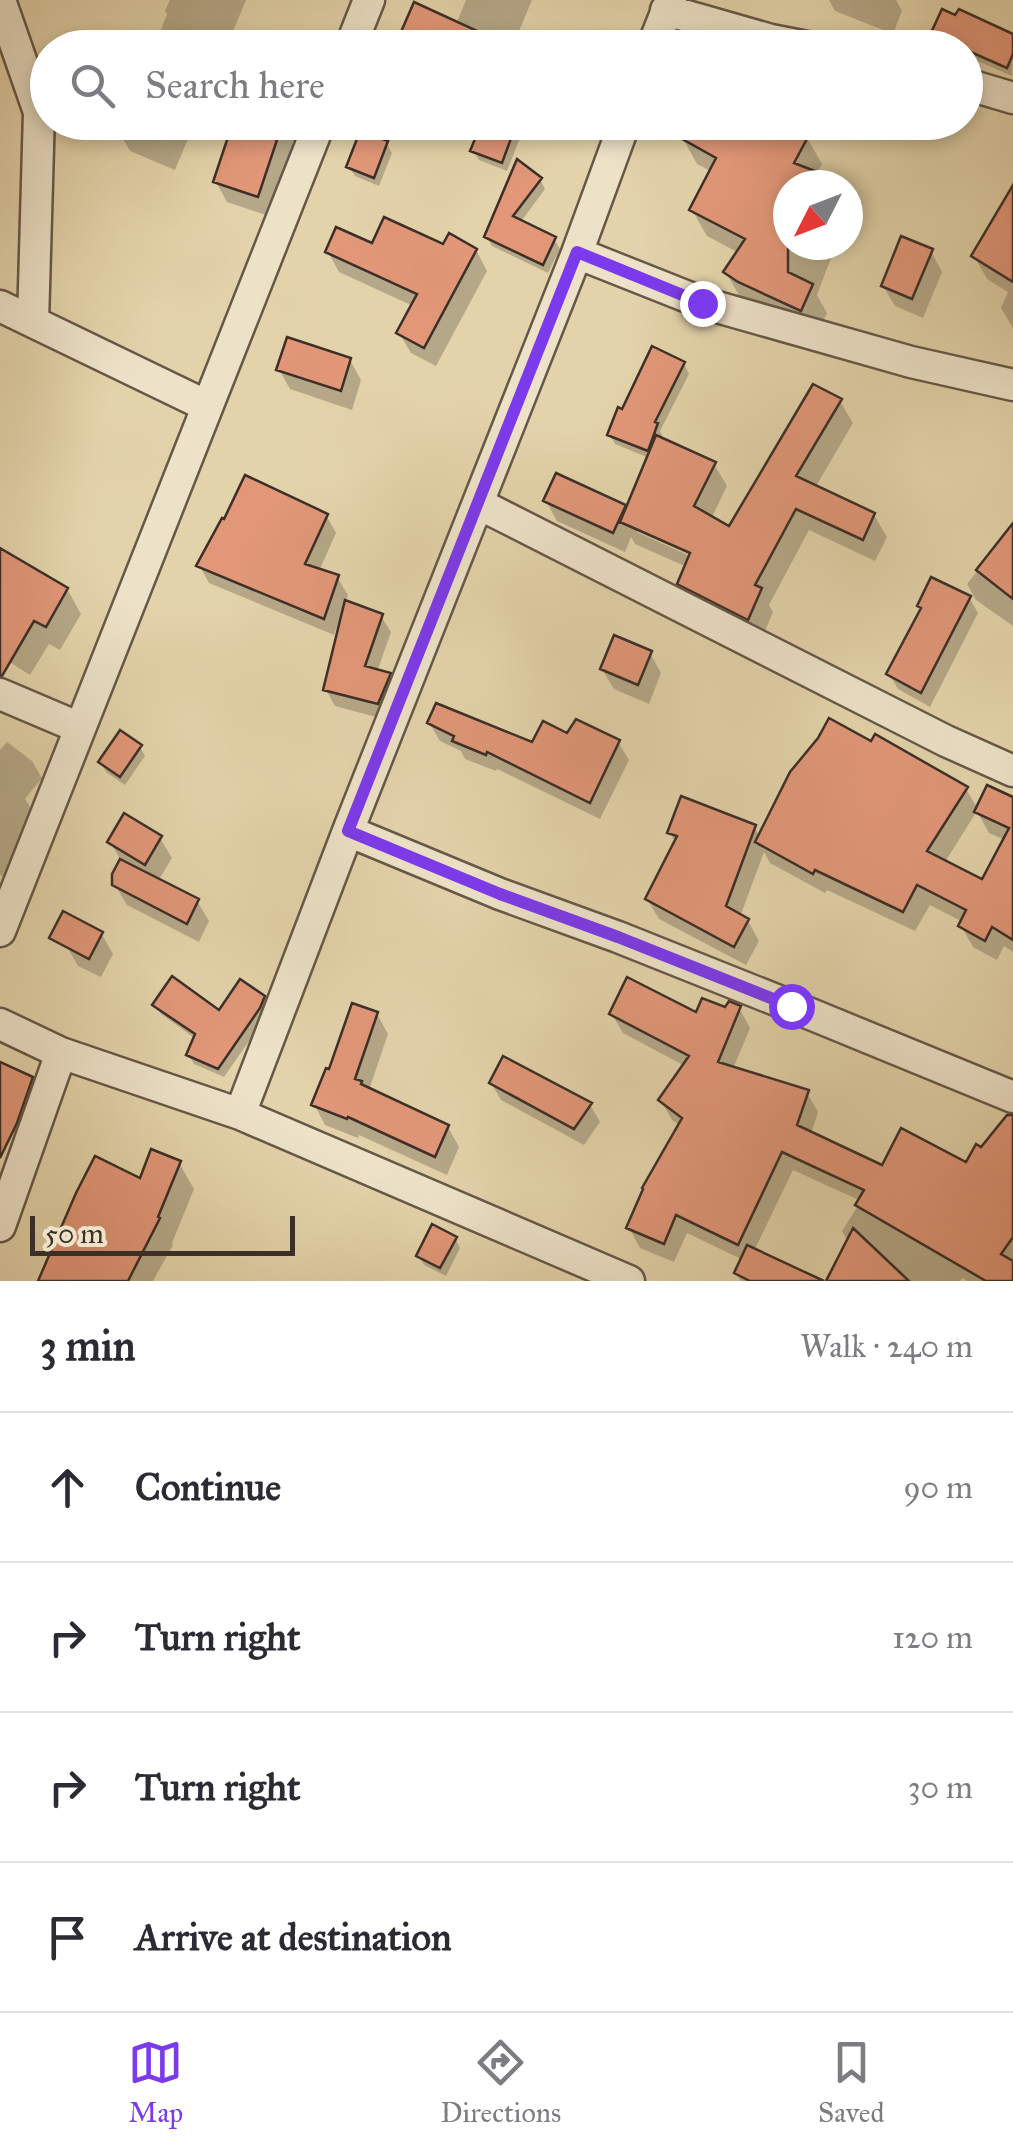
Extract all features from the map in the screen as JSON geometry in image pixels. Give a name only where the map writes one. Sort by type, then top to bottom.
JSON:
[{"type":"street","points":[[0,0],[30,86]]},
{"type":"street","points":[[357,30],[369,0]]},
{"type":"street","points":[[659,30],[668,5],[742,30]]},
{"type":"street","points":[[983,89],[1013,98]]},
{"type":"street","points":[[33,322],[38,140]]},
{"type":"street","points":[[0,931],[313,140]]},
{"type":"street","points":[[240,1114],[618,140]]},
{"type":"street","points":[[577,252],[702,303],[911,362],[1013,385]]},
{"type":"street","points":[[0,306],[207,406]]},
{"type":"street","points":[[479,504],[1013,771]]},
{"type":"street","points":[[0,694],[80,728]]},
{"type":"street","points":[[348,831],[1013,1097]]},
{"type":"street","points":[[0,1024],[61,1053],[240,1114],[629,1281]]},
{"type":"street","points":[[0,1226],[61,1053]]},
{"type":"building","points":[[414,2],[475,30],[402,30]]},
{"type":"building","points":[[942,9],[955,15],[959,9],[1013,34],[1013,54],[1007,68],[983,57],[983,30],[932,30]]},
{"type":"building","points":[[227,140],[277,140],[258,197],[213,182]]},
{"type":"building","points":[[356,140],[388,141],[374,178],[346,167]]},
{"type":"building","points":[[475,140],[510,140],[502,163],[470,151]]},
{"type":"building","points":[[684,140],[806,140],[794,163],[812,170],[773,170],[773,260],[788,260],[788,272],[813,284],[801,311],[723,272],[745,239],[689,210],[716,158]]},
{"type":"building","points":[[517,159],[542,178],[513,216],[556,237],[543,265],[484,237]]},
{"type":"building","points":[[1013,185],[1013,282],[971,256]]},
{"type":"building","points":[[384,217],[443,244],[449,233],[477,249],[424,348],[396,333],[417,294],[325,252],[336,227],[372,243]]},
{"type":"building","points":[[901,236],[933,249],[912,299],[881,286]]},
{"type":"building","points":[[287,337],[351,358],[341,391],[276,370]]},
{"type":"building","points":[[652,346],[685,362],[655,422],[658,423],[648,451],[607,435]]},
{"type":"building","points":[[813,384],[842,399],[796,476],[875,513],[863,540],[796,509],[755,585],[762,588],[748,620],[677,584],[690,553],[620,522],[656,435],[716,462],[694,506],[729,526]]},
{"type":"building","points":[[556,473],[626,505],[613,533],[543,501]]},
{"type":"building","points":[[245,475],[328,514],[305,564],[339,575],[324,619],[196,566]]},
{"type":"building","points":[[1013,523],[1013,599],[976,570]]},
{"type":"building","points":[[0,548],[68,588],[46,627],[34,621],[2,676],[0,676]]},
{"type":"building","points":[[931,577],[971,596],[921,693],[886,674],[921,608],[917,606]]},
{"type":"building","points":[[345,600],[383,614],[365,666],[391,673],[378,704],[323,690]]},
{"type":"building","points":[[614,635],[652,651],[638,685],[600,669]]},
{"type":"building","points":[[436,703],[532,742],[543,721],[567,733],[576,719],[620,740],[590,803],[487,752],[486,755],[452,741],[454,736],[427,723]]},
{"type":"building","points":[[829,718],[871,741],[875,734],[968,787],[927,851],[982,879],[1009,828],[974,812],[987,785],[1013,797],[1013,940],[992,927],[985,941],[958,926],[966,910],[917,885],[903,912],[815,870],[813,874],[755,842],[790,772]]},
{"type":"building","points":[[120,730],[142,745],[120,777],[98,762]]},
{"type":"building","points":[[681,796],[756,825],[726,906],[749,919],[734,947],[645,899],[677,836],[667,833]]},
{"type":"building","points":[[124,813],[162,836],[145,865],[107,842]]},
{"type":"building","points":[[120,859],[199,899],[187,924],[112,885],[112,874]]},
{"type":"building","points":[[63,911],[103,932],[89,959],[49,938]]},
{"type":"building","points":[[172,976],[219,1010],[240,979],[265,996],[218,1069],[186,1055],[195,1034],[152,1005]]},
{"type":"building","points":[[627,977],[696,1012],[702,998],[725,1007],[729,1001],[741,1006],[718,1062],[809,1090],[797,1125],[882,1165],[901,1128],[966,1162],[976,1144],[981,1147],[1007,1115],[1013,1115],[1013,1237],[1001,1254],[1013,1261],[1013,1281],[986,1281],[855,1205],[864,1190],[782,1152],[738,1245],[676,1215],[664,1244],[626,1228],[642,1188],[682,1118],[658,1100],[689,1056],[609,1014]]},
{"type":"building","points":[[352,1003],[378,1012],[355,1079],[449,1125],[435,1157],[348,1117],[311,1105],[326,1068],[329,1069]]},
{"type":"building","points":[[503,1056],[592,1103],[574,1129],[489,1083]]},
{"type":"building","points":[[0,1062],[33,1077],[0,1158]]},
{"type":"building","points":[[151,1149],[181,1161],[160,1218],[128,1281],[38,1281],[95,1156],[140,1178]]},
{"type":"building","points":[[432,1224],[457,1237],[440,1268],[416,1256]]},
{"type":"building","points":[[853,1228],[909,1281],[826,1281]]},
{"type":"building","points":[[747,1245],[824,1281],[750,1281],[734,1273]]},
{"type":"route","points":[[702,303],[577,252],[348,831],[791,1006]]}]
